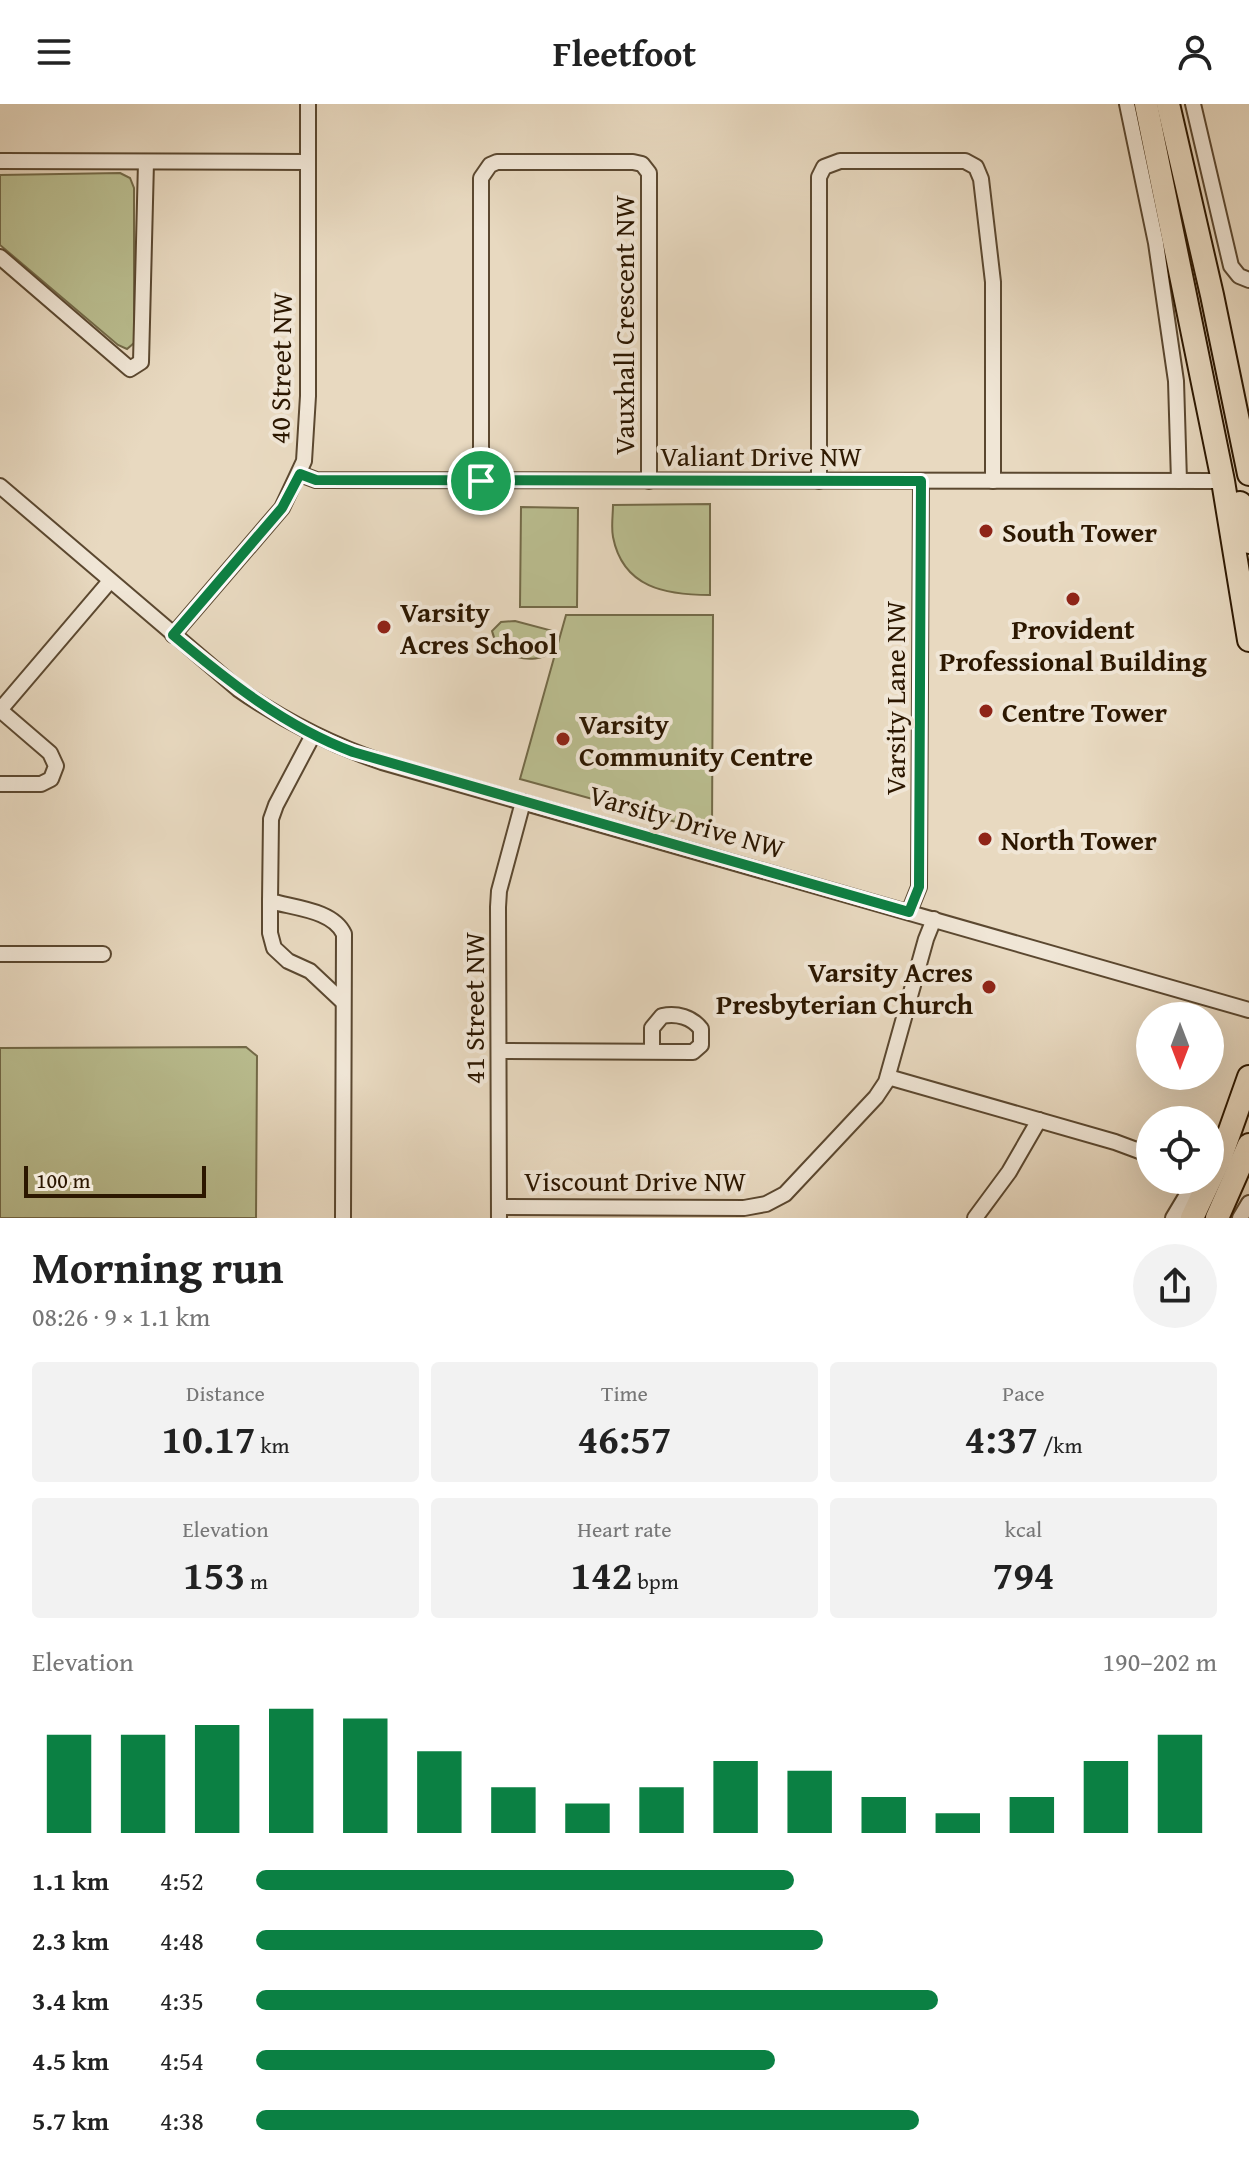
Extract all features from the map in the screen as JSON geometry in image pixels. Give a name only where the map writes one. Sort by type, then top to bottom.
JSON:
[{"type":"main road","points":[[1146,104],[1223,481],[1249,640]]},
{"type":"main road","points":[[1168,104],[1249,474]]},
{"type":"main road","points":[[1223,481],[1236,490],[1249,542]]},
{"type":"main road","points":[[1192,1218],[1221,1156],[1249,1077]]},
{"type":"main road","points":[[1217,1218],[1249,1145]]},
{"type":"street","name":"40 Street NW","points":[[173,635],[282,508],[300,474],[306,452],[308,104]]},
{"type":"street","points":[[1127,104],[1156,243],[1176,381],[1179,481]]},
{"type":"street","points":[[1193,104],[1229,259],[1235,272],[1246,278]]},
{"type":"street","points":[[0,161],[307,162]]},
{"type":"street","points":[[819,481],[819,177],[824,167],[840,161],[965,161],[976,167],[981,179],[993,282],[993,481]]},
{"type":"street","points":[[0,257],[130,369],[141,362],[146,162]]},
{"type":"street","name":"Vauxhall Crescent NW","points":[[481,481],[481,178],[493,163],[633,162],[642,164],[649,173],[649,481]]},
{"type":"street","name":"Valiant Drive NW","points":[[300,474],[316,480],[1223,481]]},
{"type":"street","name":"Varsity Lane NW","points":[[909,912],[919,887],[921,481]]},
{"type":"street","name":"Varsity Drive NW","points":[[0,486],[238,689],[274,714],[313,735],[382,762],[1249,1010]]},
{"type":"street","points":[[0,784],[41,784],[51,779],[56,766],[50,753],[0,710],[110,581]]},
{"type":"street","points":[[313,735],[273,812],[270,825],[270,933],[274,948],[288,961],[323,981],[343,1002]]},
{"type":"street","name":"41 Street NW","points":[[499,1212],[499,891],[523,802]]},
{"type":"street","points":[[270,901],[329,918],[338,924],[345,939],[343,1218]]},
{"type":"street","name":"Viscount Drive NW","points":[[499,1212],[744,1208],[766,1204],[792,1188],[876,1097],[888,1077],[934,919]]},
{"type":"street","points":[[0,954],[103,954]]},
{"type":"street","points":[[499,1051],[652,1052]]},
{"type":"street","points":[[888,1077],[1136,1150]]},
{"type":"street","points":[[975,1218],[1009,1172],[1039,1120]]},
{"type":"street","points":[[1173,1218],[1187,1194]]},
{"type":"street","points":[[1240,1218],[1249,1203]]},
{"type":"green space","points":[[120,173],[130,178],[134,188],[134,343],[127,349],[118,345],[0,245],[0,175]]},
{"type":"green space","points":[[710,504],[710,595],[663,590],[636,578],[626,568],[613,537],[613,505]]},
{"type":"green space","points":[[521,507],[578,508],[577,607],[520,607]]},
{"type":"green space","points":[[566,615],[713,615],[712,832],[520,779]]},
{"type":"green space","points":[[515,621],[553,631],[556,637],[553,652],[526,659],[501,648],[492,631],[501,622]]},
{"type":"green space","points":[[246,1047],[257,1056],[256,1218],[0,1218],[0,1048]]},
{"type":"place","name":"South Tower","points":[[986,531]]},
{"type":"place","name":"Provident Professional Building","points":[[1073,599]]},
{"type":"place","name":"Varsity Acres School","points":[[384,627]]},
{"type":"place","name":"Centre Tower","points":[[986,711]]},
{"type":"place","name":"Varsity Community Centre","points":[[563,739]]},
{"type":"place","name":"North Tower","points":[[985,839]]},
{"type":"place","name":"Varsity Acres Presbyterian Church","points":[[989,987]]},
{"type":"route","points":[[300,474],[316,480],[481,481],[921,481],[919,887],[909,912],[353,752],[274,714],[238,689],[173,635],[282,508],[300,474]]}]
